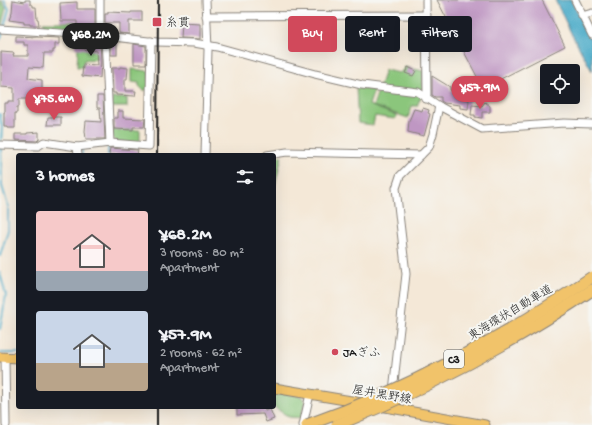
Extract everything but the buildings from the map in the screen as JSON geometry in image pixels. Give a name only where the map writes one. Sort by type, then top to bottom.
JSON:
[{"type":"highway","name":"東海環状自動車道","points":[[308,425],[405,384],[473,349],[528,318],[592,277]]},
{"type":"highway","name":"東海環状自動車道","points":[[337,425],[374,410],[499,348],[540,324],[592,290]]},
{"type":"main road","points":[[2,357],[16,358]]},
{"type":"main road","name":"屋井黒野線","points":[[276,388],[485,425]]},
{"type":"street","points":[[100,0],[103,36],[107,46],[110,143]]},
{"type":"street","points":[[205,153],[208,45],[206,0]]},
{"type":"street","points":[[426,0],[426,99]]},
{"type":"street","points":[[575,0],[592,35]]},
{"type":"street","points":[[582,16],[592,13]]},
{"type":"street","points":[[206,16],[427,15]]},
{"type":"street","points":[[0,29],[208,45],[362,86],[418,92],[426,99],[482,129],[564,123],[592,124]]},
{"type":"street","points":[[1,145],[38,146],[44,142],[77,147],[110,143],[149,146],[151,41]]},
{"type":"street","points":[[392,408],[406,274],[396,188],[400,176],[429,147],[439,106]]},
{"type":"street","points":[[77,147],[78,153]]},
{"type":"street","points":[[276,154],[286,152],[421,155]]},
{"type":"street","points":[[2,357],[6,425]]},
{"type":"street","points":[[304,425],[310,394]]},
{"type":"green space","points":[[0,0],[6,8],[1,27],[0,27]]},
{"type":"green space","points":[[43,22],[75,22],[76,32],[44,29]]},
{"type":"green space","points":[[78,47],[96,47],[97,59],[84,60],[83,67],[77,67]]},
{"type":"green space","points":[[405,67],[423,71],[423,92],[417,106],[412,106],[408,118],[373,106],[385,70],[400,73]]},
{"type":"green space","points":[[132,69],[149,71],[149,90],[143,90],[139,86],[139,83],[132,82]]},
{"type":"green space","points":[[356,88],[374,90],[369,105],[398,116],[395,119],[375,116],[373,125],[358,123]]},
{"type":"green space","points":[[112,98],[127,98],[127,107],[112,107]]},
{"type":"green space","points":[[112,130],[140,130],[140,144],[115,141],[112,138]]},
{"type":"green space","points":[[276,156],[282,156],[276,182]]},
{"type":"green space","points":[[276,392],[301,396],[305,401],[301,418],[289,417],[276,408]]},
{"type":"water","points":[[555,0],[571,0],[592,42],[592,71],[572,35]]},
{"type":"waterway","points":[[4,0],[9,9],[4,27]]},
{"type":"waterway","points":[[0,40],[3,32]]},
{"type":"waterway","points":[[0,114],[2,127],[1,143]]},
{"type":"waterway","points":[[0,256],[8,230],[8,206],[2,186],[1,147]]},
{"type":"waterway","points":[[108,147],[108,153]]},
{"type":"waterway","points":[[0,273],[6,295],[0,329]]},
{"type":"waterway","points":[[1,353],[16,353]]},
{"type":"railway","points":[[157,153],[158,0]]},
{"type":"railway","points":[[157,409],[157,425]]},
{"type":"place","name":"糸貫","points":[[157,22]]},
{"type":"place","name":"JAぎふ","points":[[335,352]]}]
